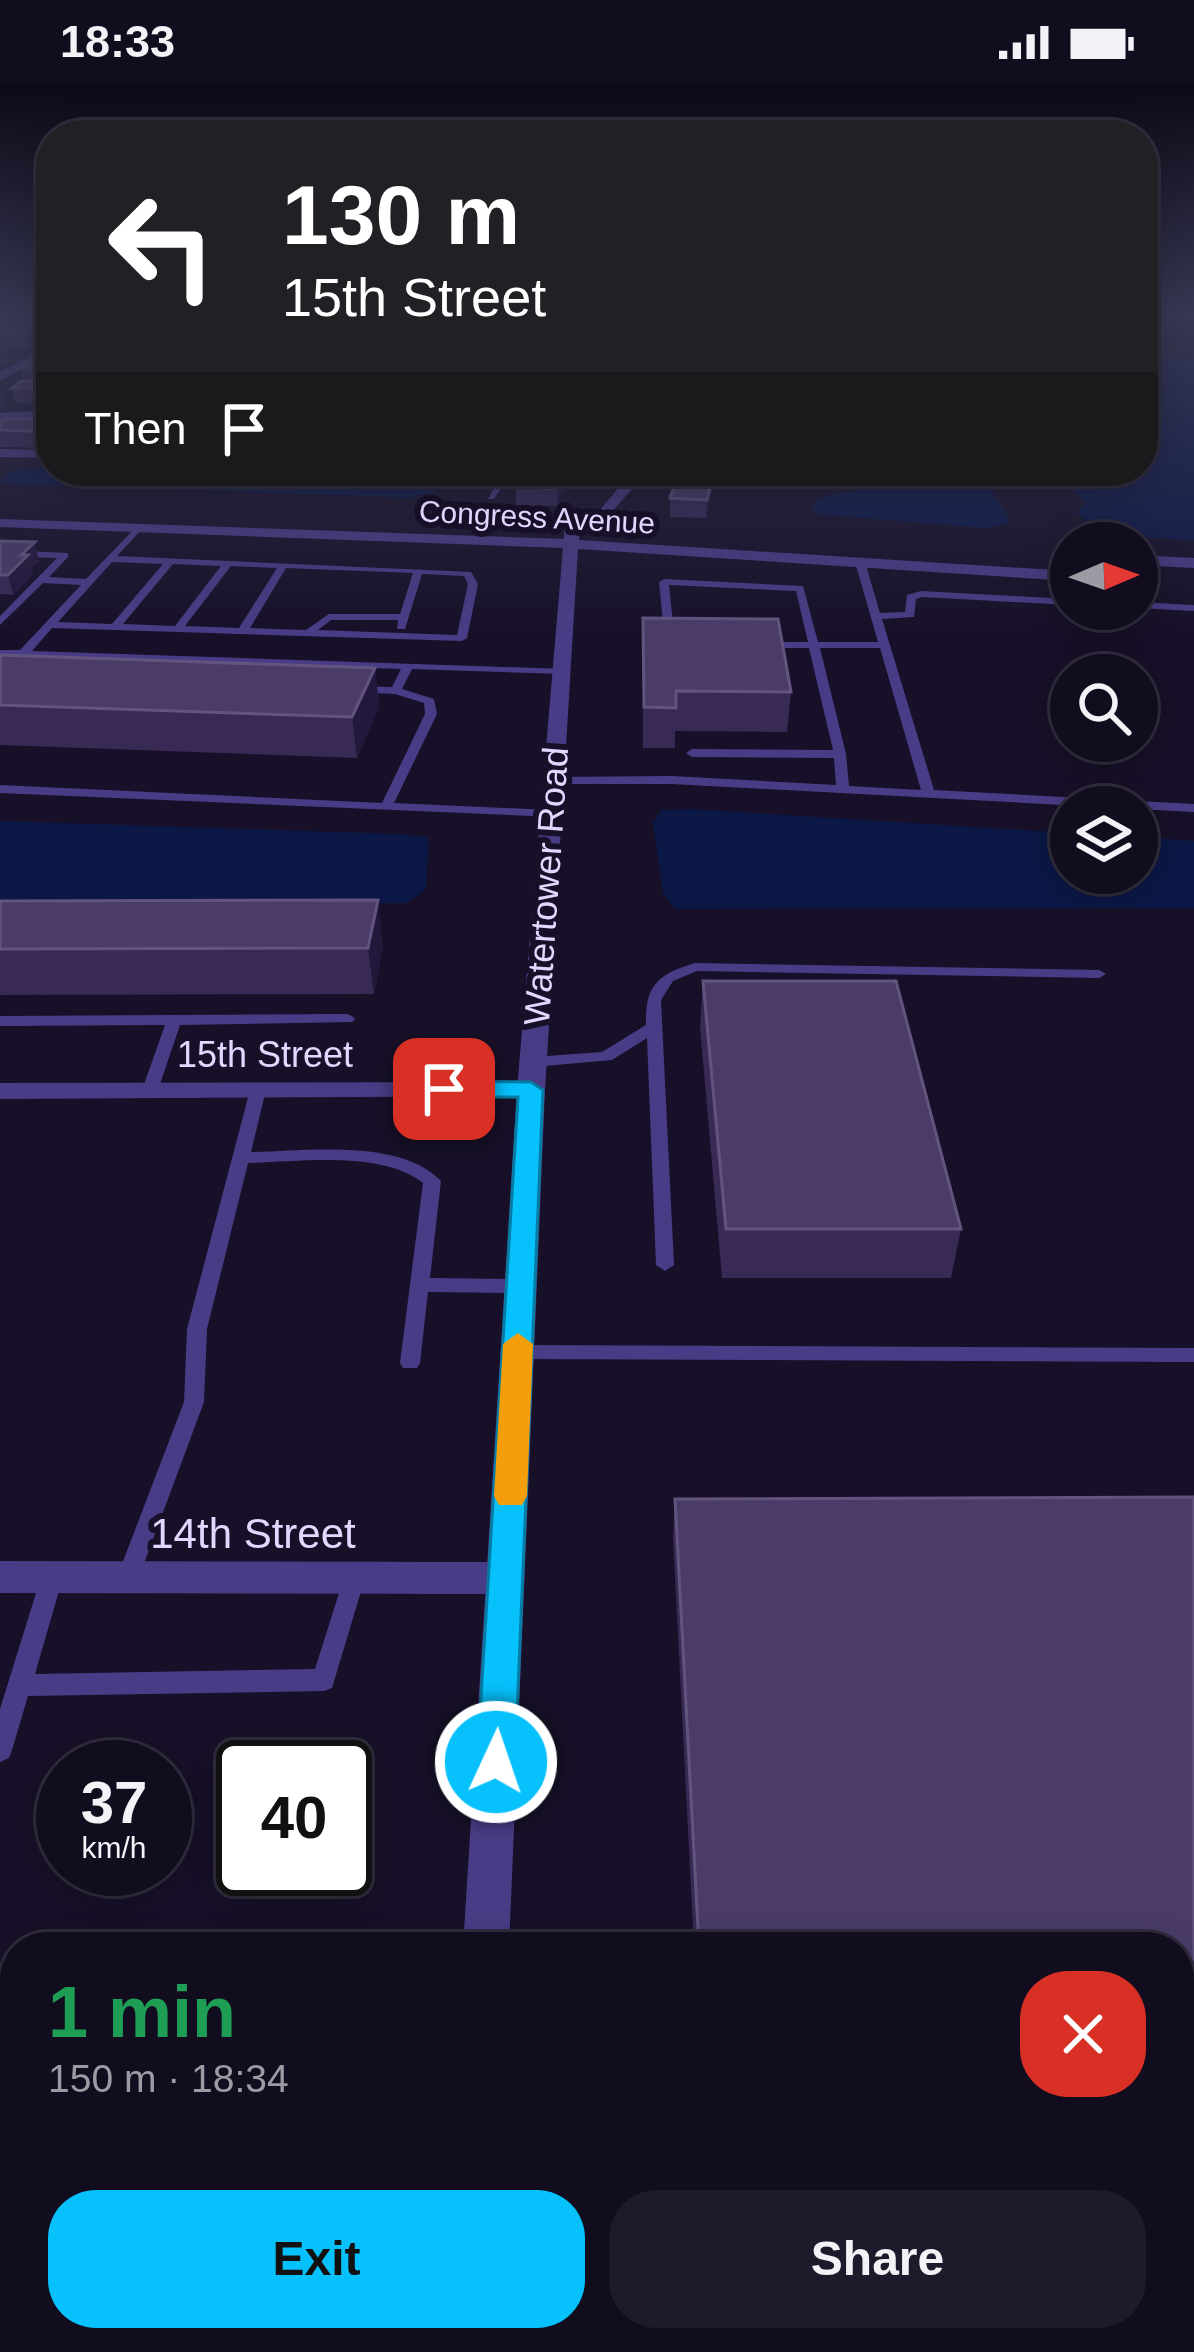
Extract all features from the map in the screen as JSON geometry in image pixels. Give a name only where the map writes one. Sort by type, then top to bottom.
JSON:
[{"type":"street","points":[[0,427],[36,428]]},
{"type":"street","points":[[0,453],[36,454]]},
{"type":"street","points":[[588,499],[600,486]]},
{"type":"street","points":[[578,529],[625,486]]},
{"type":"street","name":"Congress Avenue","points":[[0,509],[578,529],[1050,556]]},
{"type":"street","name":"Congress Avenue","points":[[0,523],[578,529],[860,562],[1050,575]]},
{"type":"street","name":"Watertower Road","points":[[487,1932],[532,1076],[561,671],[578,529]]},
{"type":"street","points":[[1158,561],[1194,563]]},
{"type":"street","points":[[1158,581],[1194,583]]},
{"type":"street","name":"15th Street","points":[[0,1091],[258,1090],[532,1076]]},
{"type":"street","name":"14th Street","points":[[0,1577],[506,1578]]},
{"type":"lane","points":[[491,497],[498,486]]},
{"type":"lane","points":[[12,664],[139,527]]},
{"type":"lane","points":[[0,553],[65,555],[0,622]]},
{"type":"lane","points":[[49,625],[462,638],[472,579],[457,572],[109,559]]},
{"type":"lane","points":[[114,628],[170,562]]},
{"type":"lane","points":[[860,562],[928,794]]},
{"type":"lane","points":[[177,630],[228,564]]},
{"type":"lane","points":[[242,632],[284,566]]},
{"type":"lane","points":[[387,665],[418,571]]},
{"type":"lane","points":[[41,580],[88,582]]},
{"type":"lane","points":[[690,646],[670,646],[664,582],[800,588],[840,754],[843,789]]},
{"type":"lane","points":[[876,616],[910,615],[910,597],[921,594],[1050,601]]},
{"type":"lane","points":[[1158,606],[1194,608]]},
{"type":"lane","points":[[308,634],[328,617],[404,617]]},
{"type":"lane","points":[[742,645],[885,645]]},
{"type":"lane","points":[[0,653],[561,671]]},
{"type":"lane","points":[[396,691],[408,666]]},
{"type":"lane","points":[[329,688],[396,691],[430,701],[431,714],[387,805]]},
{"type":"lane","points":[[692,753],[840,754]]},
{"type":"lane","points":[[554,782],[671,780],[1194,808]]},
{"type":"lane","points":[[0,789],[551,814]]},
{"type":"lane","points":[[665,1265],[652,1000],[667,978],[695,967],[1099,974]]},
{"type":"lane","points":[[0,1021],[347,1019]]},
{"type":"lane","points":[[150,1090],[174,1020]]},
{"type":"lane","points":[[532,1076],[606,1057],[654,1027]]},
{"type":"lane","points":[[128,1577],[194,1402],[197,1329],[258,1090]]},
{"type":"lane","points":[[242,1158],[395,1160],[421,1168],[432,1181],[410,1363]]},
{"type":"lane","points":[[419,1285],[521,1286]]},
{"type":"lane","points":[[518,1352],[1194,1355]]},
{"type":"lane","points":[[0,1750],[52,1577]]},
{"type":"lane","points":[[20,1685],[324,1680],[354,1578]]},
{"type":"water","points":[[1158,421],[1194,421],[1194,540],[1158,538],[1158,522],[1086,522],[1076,512],[1085,504],[1070,486],[1158,486]]},
{"type":"water","points":[[36,469],[36,484],[0,483],[13,471]]},
{"type":"water","points":[[82,486],[446,488],[412,498]]},
{"type":"water","points":[[989,486],[1011,522],[987,528],[814,514],[812,504],[827,496],[861,489]]},
{"type":"water","points":[[661,810],[1050,832],[1050,894],[1158,894],[1158,838],[1194,841],[1194,908],[675,909],[663,893],[653,823]]},
{"type":"water","points":[[0,821],[429,837],[426,889],[407,903],[0,908]]},
{"type":"building","points":[[36,421],[36,431],[0,430],[0,422]]},
{"type":"building","points":[[674,486],[710,486],[707,500],[670,498]]},
{"type":"building","points":[[0,541],[35,542],[8,575],[0,575]]},
{"type":"building","points":[[643,618],[778,619],[791,692],[676,691],[676,708],[644,707]]},
{"type":"building","points":[[0,655],[375,668],[352,717],[0,705]]},
{"type":"building","points":[[378,900],[368,948],[0,949],[0,901]]},
{"type":"building","points":[[703,981],[896,981],[961,1229],[726,1229]]},
{"type":"building","points":[[1194,1497],[1194,1932],[698,1932],[675,1499]]},
{"type":"slow traffic","points":[[510,1496],[518,1344]]},
{"type":"route","points":[[444,1089],[531,1090],[496,1762]]}]
